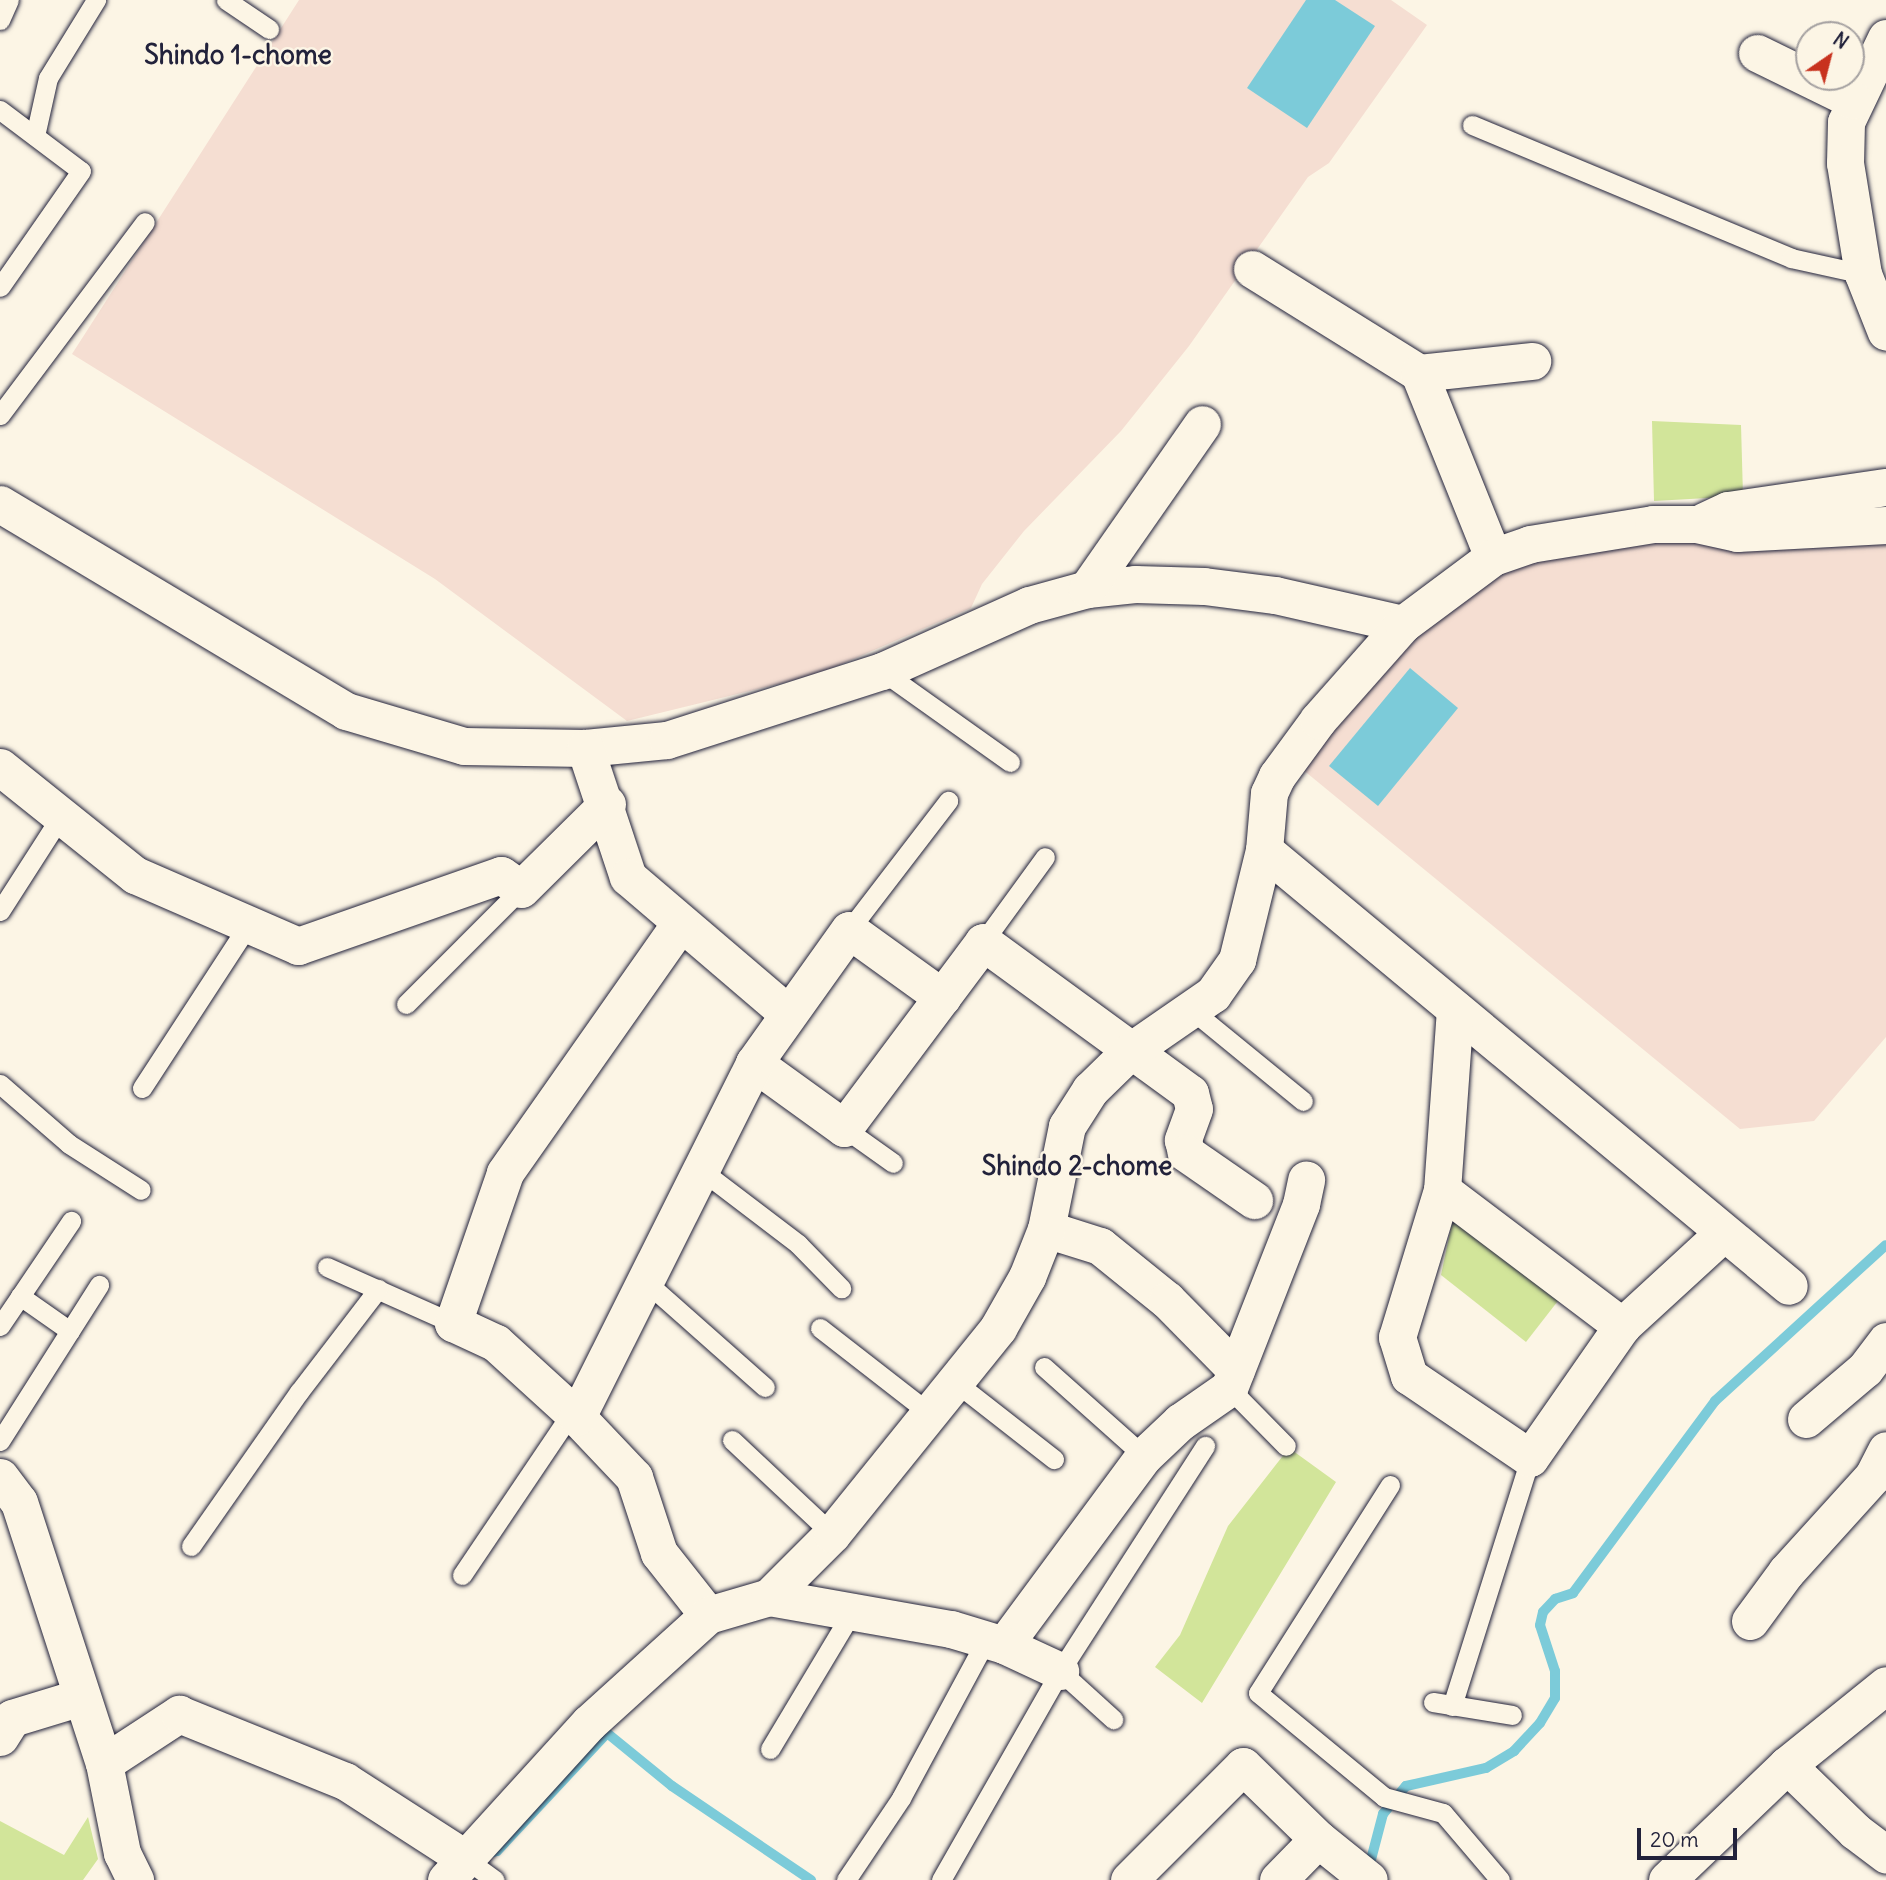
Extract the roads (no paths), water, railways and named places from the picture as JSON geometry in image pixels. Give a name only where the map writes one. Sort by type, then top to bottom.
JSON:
[{"type":"street","points":[[1886,38],[1869,83],[1846,122],[1845,163],[1863,274],[1886,332]]},
{"type":"street","points":[[1757,54],[1869,83]]},
{"type":"street","points":[[1252,269],[1419,373],[1493,557]]},
{"type":"street","points":[[1419,373],[1532,361]]},
{"type":"street","points":[[1087,589],[1202,424]]},
{"type":"street","points":[[1696,524],[1728,510],[1886,487]]},
{"type":"street","points":[[0,504],[346,711],[464,746],[585,748],[667,740],[882,671],[1029,605],[1087,589],[1135,584],[1205,586],[1275,595],[1403,624]]},
{"type":"street","points":[[769,1598],[832,1534],[998,1328],[1027,1277],[1046,1229],[1067,1126],[1090,1090],[1129,1052],[1193,1011],[1213,994],[1237,960],[1264,850],[1269,793],[1277,776],[1318,720],[1403,624],[1493,557],[1530,544],[1625,527],[1696,524],[1737,533],[1886,525]]},
{"type":"street","points":[[585,748],[607,804],[628,877],[679,925],[786,1012]]},
{"type":"street","points":[[0,767],[135,875],[298,946],[501,875],[521,889],[607,804]]},
{"type":"street","points":[[1264,850],[1789,1286]]},
{"type":"street","points":[[679,925],[505,1174],[453,1323],[496,1343],[574,1414],[634,1477],[659,1553],[708,1615]]},
{"type":"street","points":[[574,1414],[645,1281],[754,1063],[786,1012],[849,930],[942,997]]},
{"type":"street","points":[[754,1063],[844,1128],[982,942],[1129,1052],[1190,1093],[1194,1109],[1183,1140],[1186,1153],[1254,1200]]},
{"type":"street","points":[[1455,1009],[1442,1190],[1397,1337],[1409,1376],[1530,1458],[1622,1326],[1723,1233]]},
{"type":"street","points":[[995,1642],[1144,1456],[1180,1422],[1233,1379],[1301,1204],[1306,1180]]},
{"type":"street","points":[[1442,1190],[1622,1326]]},
{"type":"street","points":[[1046,1229],[1100,1246],[1167,1300],[1233,1379]]},
{"type":"street","points":[[1806,1419],[1879,1362]]},
{"type":"street","points":[[1750,1621],[1786,1572],[1872,1476],[1886,1450]]},
{"type":"street","points":[[0,1476],[19,1502],[104,1763],[122,1853],[135,1880]]},
{"type":"street","points":[[104,1763],[179,1714],[345,1781],[458,1865],[589,1723],[708,1615],[769,1598],[852,1612],[995,1642],[1060,1671]]},
{"type":"street","points":[[1667,1880],[1787,1765],[1886,1685]]},
{"type":"street","points":[[0,1737],[12,1718],[81,1698]]},
{"type":"street","points":[[1787,1765],[1855,1831],[1886,1854]]},
{"type":"street","points":[[1129,1880],[1243,1766],[1318,1839],[1362,1875]]},
{"type":"street","points":[[1278,1880],[1318,1839]]},
{"type":"lane","points":[[0,20],[9,0]]},
{"type":"lane","points":[[35,136],[48,78],[96,0]]},
{"type":"lane","points":[[226,0],[269,29]]},
{"type":"lane","points":[[0,110],[81,171],[0,287]]},
{"type":"lane","points":[[1472,125],[1791,258],[1863,274]]},
{"type":"lane","points":[[0,415],[145,222]]},
{"type":"lane","points":[[882,671],[1010,762]]},
{"type":"lane","points":[[849,930],[948,801]]},
{"type":"lane","points":[[3,900],[61,816]]},
{"type":"lane","points":[[982,942],[1045,857]]},
{"type":"lane","points":[[406,1004],[521,889]]},
{"type":"lane","points":[[142,1088],[249,925]]},
{"type":"lane","points":[[1193,1011],[1303,1101]]},
{"type":"lane","points":[[0,1084],[69,1144],[141,1190]]},
{"type":"lane","points":[[844,1128],[892,1163]]},
{"type":"lane","points":[[701,1170],[798,1244],[841,1288]]},
{"type":"lane","points":[[0,1326],[71,1221]]},
{"type":"lane","points":[[327,1266],[453,1323]]},
{"type":"lane","points":[[645,1281],[765,1387]]},
{"type":"lane","points":[[0,1441],[99,1285]]},
{"type":"lane","points":[[191,1546],[299,1392],[378,1289]]},
{"type":"lane","points":[[20,1296],[70,1331]]},
{"type":"lane","points":[[820,1328],[928,1412]]},
{"type":"lane","points":[[1044,1367],[1144,1456]]},
{"type":"lane","points":[[1233,1379],[1286,1446]]},
{"type":"lane","points":[[954,1381],[1054,1459]]},
{"type":"lane","points":[[462,1575],[574,1414]]},
{"type":"lane","points":[[732,1440],[832,1534]]},
{"type":"lane","points":[[941,1880],[1060,1671],[1205,1446]]},
{"type":"lane","points":[[1512,1715],[1443,1704],[1530,1458]]},
{"type":"lane","points":[[1390,1485],[1258,1693],[1394,1800],[1443,1813],[1500,1880]]},
{"type":"lane","points":[[770,1749],[852,1612]]},
{"type":"lane","points":[[846,1880],[901,1798],[995,1642]]},
{"type":"lane","points":[[1060,1671],[1113,1719]]},
{"type":"lane","points":[[458,1865],[494,1879]]},
{"type":"water","points":[[1306,0],[1335,0],[1375,26],[1307,128],[1247,88]]},
{"type":"water","points":[[1410,668],[1458,708],[1378,806],[1329,766]]},
{"type":"waterway","points":[[1368,1871],[1383,1814],[1406,1786],[1486,1768],[1514,1751],[1540,1723],[1555,1698],[1555,1671],[1540,1625],[1543,1612],[1555,1599],[1573,1593],[1715,1401],[1886,1245]]},
{"type":"waterway","points":[[487,1854],[497,1851],[607,1733],[672,1786],[811,1880]]},
{"type":"district","name":"Shindo 1-chome","points":[[238,55]]},
{"type":"district","name":"Shindo 2-chome","points":[[1077,1166]]}]
